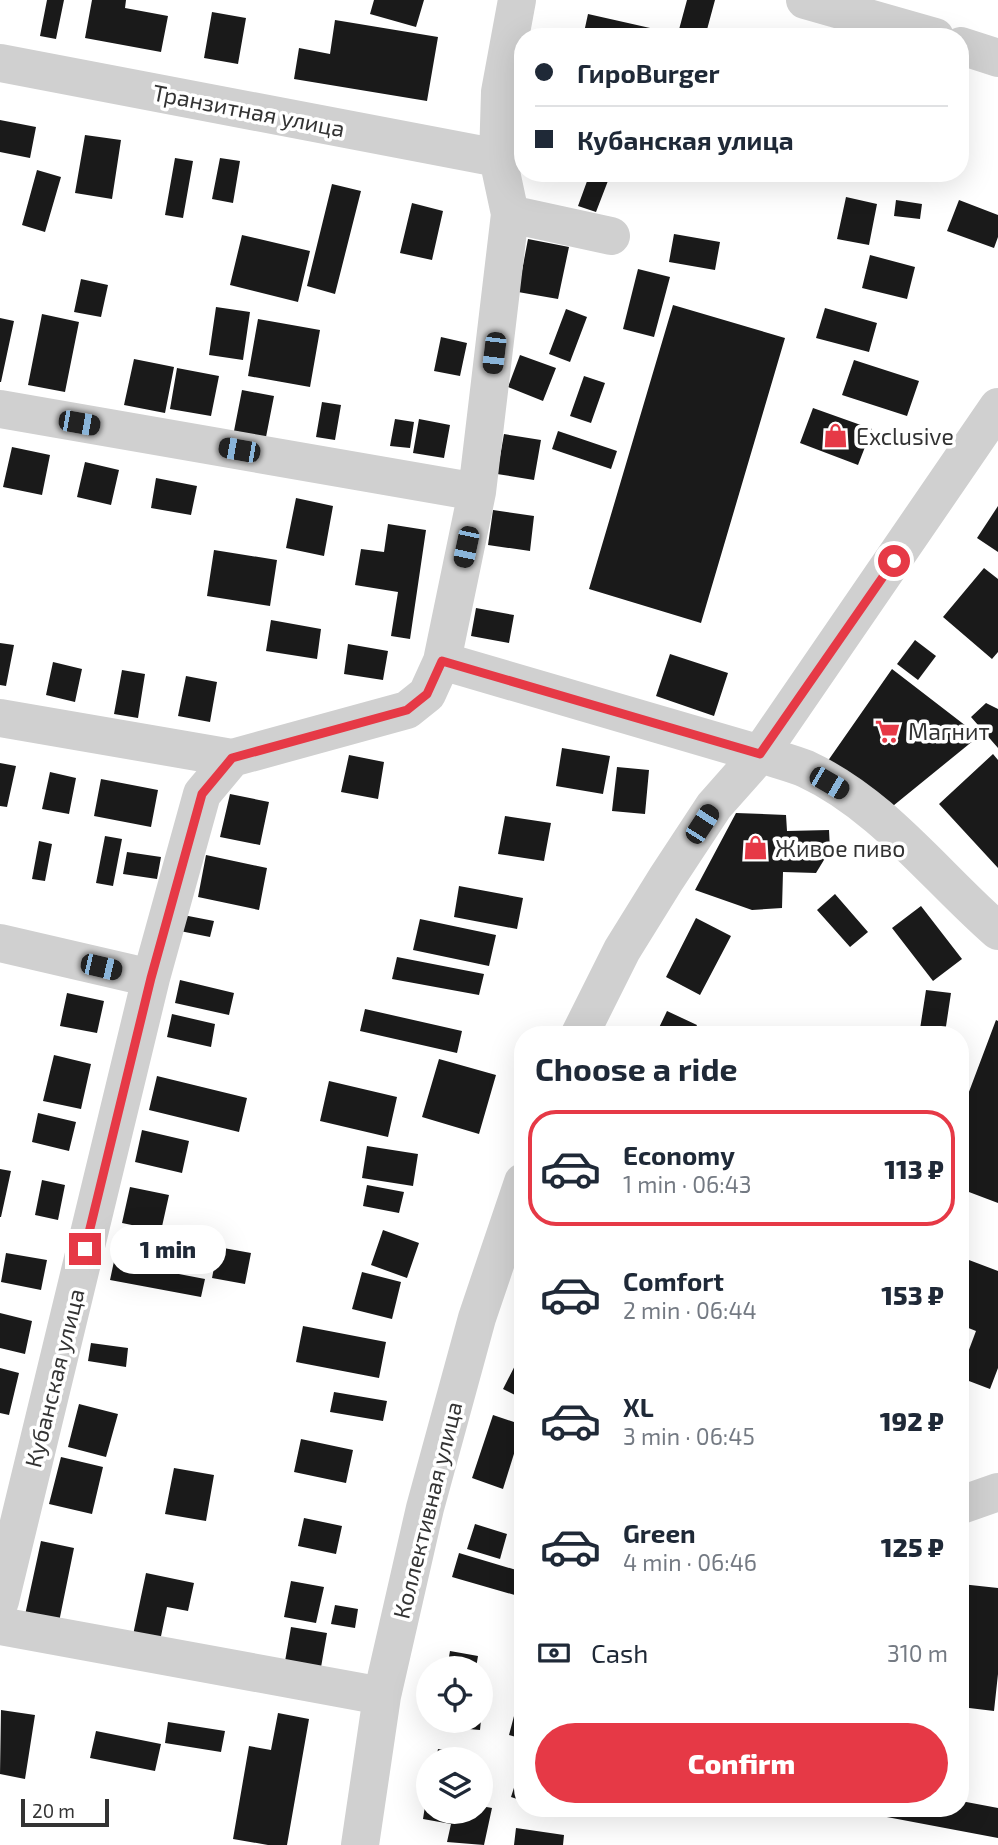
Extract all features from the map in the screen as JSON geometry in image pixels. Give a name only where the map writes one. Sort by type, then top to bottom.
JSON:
[{"type":"street","points":[[0,718],[232,758],[407,710],[427,694],[442,661],[477,492],[510,214],[498,158],[500,92],[517,0]]},
{"type":"street","points":[[805,0],[903,28]]},
{"type":"street","points":[[969,49],[998,58]]},
{"type":"street","name":"Транзитная улица","points":[[0,63],[498,158]]},
{"type":"street","points":[[510,214],[611,236]]},
{"type":"street","points":[[584,1026],[622,950],[713,806],[760,754],[998,407]]},
{"type":"street","points":[[0,409],[477,492]]},
{"type":"street","points":[[442,661],[760,754],[806,770],[846,793],[881,818],[998,931]]},
{"type":"street","name":"Кубанская улица","points":[[0,1601],[151,978],[202,794],[232,758]]},
{"type":"street","points":[[0,943],[151,978]]},
{"type":"street","name":"Коллективная улица","points":[[360,1845],[382,1696],[425,1508],[477,1318],[514,1209]]},
{"type":"street","points":[[969,1501],[998,1492]]},
{"type":"street","points":[[0,1626],[382,1696]]},
{"type":"building","points":[[47,0],[64,0],[56,39],[40,36]]},
{"type":"building","points":[[92,0],[126,0],[125,8],[168,16],[161,52],[85,38]]},
{"type":"building","points":[[374,0],[424,0],[416,27],[370,14]]},
{"type":"building","points":[[687,0],[715,0],[707,28],[679,28]]},
{"type":"building","points":[[212,12],[246,18],[238,64],[204,58]]},
{"type":"building","points":[[588,14],[650,28],[585,28]]},
{"type":"building","points":[[335,20],[438,37],[427,101],[294,79],[299,48],[330,54]]},
{"type":"building","points":[[0,120],[36,127],[30,158],[0,152]]},
{"type":"building","points":[[85,135],[121,140],[112,199],[75,193]]},
{"type":"building","points":[[175,158],[193,161],[183,218],[165,215]]},
{"type":"building","points":[[220,158],[240,161],[233,203],[212,199]]},
{"type":"building","points":[[37,170],[61,177],[45,232],[22,225]]},
{"type":"building","points":[[587,182],[608,182],[596,212],[578,206]]},
{"type":"building","points":[[332,184],[361,191],[335,294],[307,286]]},
{"type":"building","points":[[846,197],[877,204],[869,245],[837,239]]},
{"type":"building","points":[[896,200],[922,204],[920,219],[894,216]]},
{"type":"building","points":[[959,200],[998,215],[998,237],[994,248],[947,231]]},
{"type":"building","points":[[412,203],[443,211],[432,260],[400,253]]},
{"type":"building","points":[[674,234],[720,242],[715,270],[669,262]]},
{"type":"building","points":[[242,235],[310,251],[298,302],[230,285]]},
{"type":"building","points":[[528,239],[569,247],[558,299],[518,292]]},
{"type":"building","points":[[870,255],[915,267],[907,299],[862,288]]},
{"type":"building","points":[[638,269],[670,277],[654,337],[623,329]]},
{"type":"building","points":[[81,279],[108,285],[101,317],[74,312]]},
{"type":"building","points":[[673,305],[785,338],[701,623],[589,589]]},
{"type":"building","points":[[216,307],[250,312],[243,360],[209,355]]},
{"type":"building","points":[[825,308],[877,323],[869,352],[816,338]]},
{"type":"building","points":[[566,309],[587,317],[570,362],[549,354]]},
{"type":"building","points":[[42,314],[79,322],[65,392],[28,385]]},
{"type":"building","points":[[0,318],[14,321],[1,382],[0,382]]},
{"type":"building","points":[[258,319],[320,330],[310,387],[248,376]]},
{"type":"building","points":[[441,337],[467,343],[460,376],[434,371]]},
{"type":"building","points":[[520,355],[556,368],[543,401],[508,387]]},
{"type":"building","points":[[134,359],[174,367],[165,413],[124,405]]},
{"type":"building","points":[[854,360],[919,381],[907,416],[842,395]]},
{"type":"building","points":[[177,368],[219,376],[211,416],[170,409]]},
{"type":"building","points":[[584,376],[605,383],[591,423],[570,416]]},
{"type":"building","points":[[242,390],[274,396],[266,437],[234,431]]},
{"type":"building","points":[[322,402],[341,405],[335,440],[316,437]]},
{"type":"building","name":"Exclusive","points":[[813,408],[872,429],[858,465],[800,443]]},
{"type":"building","points":[[395,419],[414,422],[410,448],[390,446]]},
{"type":"building","points":[[419,419],[450,425],[444,458],[413,453]]},
{"type":"building","points":[[558,431],[617,451],[611,469],[552,449]]},
{"type":"building","points":[[504,434],[541,440],[534,480],[497,474]]},
{"type":"building","points":[[12,447],[50,455],[42,495],[3,487]]},
{"type":"building","points":[[85,462],[119,470],[111,505],[77,497]]},
{"type":"building","points":[[156,478],[197,486],[191,515],[151,508]]},
{"type":"building","points":[[296,498],[333,506],[324,556],[286,548]]},
{"type":"building","points":[[998,506],[998,552],[977,538]]},
{"type":"building","points":[[493,510],[534,516],[530,551],[488,545]]},
{"type":"building","points":[[388,524],[426,530],[410,639],[391,636],[398,592],[355,585],[361,549],[384,552]]},
{"type":"building","points":[[214,550],[277,560],[270,606],[207,596]]},
{"type":"building","points":[[984,568],[998,579],[998,652],[992,659],[943,617]]},
{"type":"building","points":[[476,608],[514,615],[509,643],[471,636]]},
{"type":"building","points":[[271,620],[321,629],[317,659],[266,651]]},
{"type":"building","points":[[915,640],[936,656],[918,680],[897,664]]},
{"type":"building","points":[[0,643],[14,645],[6,686],[0,685]]},
{"type":"building","points":[[348,644],[388,651],[383,680],[344,674]]},
{"type":"building","points":[[670,654],[728,673],[714,716],[656,696]]},
{"type":"building","points":[[53,662],[82,669],[75,702],[46,695]]},
{"type":"building","points":[[892,669],[979,736],[888,810],[825,765]]},
{"type":"building","points":[[122,670],[145,674],[138,718],[114,714]]},
{"type":"building","points":[[186,676],[217,682],[210,722],[178,716]]},
{"type":"building","points":[[986,703],[998,709],[998,748],[971,717]]},
{"type":"building","points":[[562,748],[610,756],[603,794],[556,786]]},
{"type":"building","points":[[993,754],[998,760],[998,868],[939,804]]},
{"type":"building","points":[[349,755],[384,762],[378,799],[341,792]]},
{"type":"building","points":[[0,763],[16,766],[7,807],[0,806]]},
{"type":"building","points":[[617,767],[649,770],[645,814],[612,811]]},
{"type":"building","points":[[50,772],[76,778],[69,814],[42,809]]},
{"type":"building","points":[[101,779],[158,790],[151,827],[94,816]]},
{"type":"building","points":[[230,794],[269,802],[260,845],[220,837]]},
{"type":"building","points":[[736,813],[786,815],[787,831],[829,830],[830,850],[816,873],[783,872],[782,908],[752,910],[695,890]]},
{"type":"building","points":[[505,816],[551,823],[544,861],[498,854]]},
{"type":"building","points":[[105,836],[122,839],[113,886],[96,883]]},
{"type":"building","points":[[39,841],[52,844],[45,881],[32,879]]},
{"type":"building","points":[[127,852],[161,857],[157,879],[123,874]]},
{"type":"building","points":[[206,855],[267,868],[259,910],[198,897]]},
{"type":"building","points":[[459,886],[523,898],[517,929],[454,917]]},
{"type":"building","points":[[835,894],[868,932],[850,947],[817,910]]},
{"type":"building","points":[[921,906],[962,959],[933,981],[892,928]]},
{"type":"building","points":[[178,914],[214,921],[210,937],[175,930]]},
{"type":"building","points":[[696,918],[731,936],[700,995],[666,977]]},
{"type":"building","points":[[420,919],[496,935],[489,966],[413,950]]},
{"type":"building","points":[[397,957],[484,974],[479,995],[392,979]]},
{"type":"building","points":[[180,980],[234,993],[229,1015],[175,1003]]},
{"type":"building","points":[[926,990],[951,993],[946,1026],[920,1026]]},
{"type":"building","points":[[67,993],[104,1001],[97,1033],[60,1026]]},
{"type":"building","points":[[365,1009],[462,1031],[457,1053],[360,1031]]},
{"type":"building","points":[[667,1011],[697,1025],[697,1026],[660,1026]]},
{"type":"building","points":[[172,1014],[215,1024],[211,1047],[167,1037]]},
{"type":"building","points":[[996,1020],[998,1203],[969,1192],[969,1092]]},
{"type":"building","points":[[54,1055],[91,1064],[81,1109],[43,1101]]},
{"type":"building","points":[[439,1059],[496,1075],[479,1134],[422,1117]]},
{"type":"building","points":[[157,1076],[247,1098],[239,1132],[149,1110]]},
{"type":"building","points":[[329,1081],[397,1097],[388,1137],[320,1121]]},
{"type":"building","points":[[38,1113],[76,1122],[69,1151],[32,1142]]},
{"type":"building","points":[[142,1130],[189,1141],[182,1173],[135,1162]]},
{"type":"building","points":[[367,1146],[418,1154],[413,1186],[362,1178]]},
{"type":"building","points":[[0,1169],[11,1171],[1,1217],[0,1217]]},
{"type":"building","points":[[42,1180],[65,1185],[58,1220],[35,1215]]},
{"type":"building","points":[[367,1185],[404,1192],[399,1213],[363,1206]]},
{"type":"building","points":[[130,1187],[169,1195],[161,1231],[122,1223]]},
{"type":"building","points":[[383,1230],[419,1243],[407,1278],[371,1265]]},
{"type":"building","points":[[119,1238],[162,1246],[158,1270],[205,1279],[201,1297],[110,1280]]},
{"type":"building","points":[[218,1247],[251,1253],[245,1284],[212,1278]]},
{"type":"building","points":[[6,1253],[47,1260],[41,1290],[1,1282]]},
{"type":"building","points":[[969,1260],[998,1271],[998,1368],[990,1389],[969,1381],[969,1350],[976,1331],[969,1328]]},
{"type":"building","points":[[362,1272],[401,1282],[392,1319],[352,1309]]},
{"type":"building","points":[[0,1313],[32,1321],[25,1354],[0,1348]]},
{"type":"building","points":[[303,1326],[386,1342],[379,1378],[296,1362]]},
{"type":"building","points":[[91,1343],[128,1348],[126,1367],[88,1361]]},
{"type":"building","points":[[0,1368],[19,1373],[9,1415],[0,1413]]},
{"type":"building","points":[[514,1368],[514,1394],[503,1389]]},
{"type":"building","points":[[334,1392],[387,1401],[383,1421],[330,1412]]},
{"type":"building","points":[[79,1404],[118,1414],[106,1457],[68,1447]]},
{"type":"building","points":[[493,1415],[514,1422],[514,1454],[503,1489],[472,1478]]},
{"type":"building","points":[[301,1439],[353,1450],[346,1483],[294,1472]]},
{"type":"building","points":[[61,1457],[103,1467],[92,1514],[49,1504]]},
{"type":"building","points":[[174,1468],[214,1475],[206,1521],[165,1514]]},
{"type":"building","points":[[304,1518],[342,1526],[336,1554],[298,1546]]},
{"type":"building","points":[[475,1524],[507,1534],[500,1559],[467,1549]]},
{"type":"building","points":[[41,1541],[74,1548],[59,1622],[25,1615]]},
{"type":"building","points":[[459,1553],[514,1569],[514,1595],[452,1577]]},
{"type":"building","points":[[146,1573],[194,1583],[188,1611],[167,1607],[160,1641],[133,1635]]},
{"type":"building","points":[[291,1581],[324,1587],[316,1623],[284,1617]]},
{"type":"building","points":[[969,1585],[998,1588],[998,1674],[994,1711],[969,1708]]},
{"type":"building","points":[[335,1605],[358,1609],[355,1628],[331,1624]]},
{"type":"building","points":[[291,1627],[327,1633],[320,1673],[284,1667]]},
{"type":"building","points":[[450,1651],[478,1656],[449,1656]]},
{"type":"building","points":[[1,1710],[35,1715],[25,1779],[0,1774]]},
{"type":"building","points":[[278,1713],[309,1719],[287,1845],[233,1839],[249,1746],[271,1750]]},
{"type":"building","points":[[514,1716],[514,1736],[509,1735]]},
{"type":"building","points":[[168,1722],[225,1731],[221,1752],[165,1743]]},
{"type":"building","points":[[96,1731],[161,1744],[155,1771],[90,1758]]},
{"type":"building","points":[[969,1803],[998,1808],[998,1838],[887,1817],[969,1817]]},
{"type":"building","points":[[451,1824],[489,1824],[484,1845],[447,1842]]},
{"type":"building","points":[[516,1828],[564,1835],[563,1845],[514,1845]]},
{"type":"place","name":"Exclusive","points":[[836,436]]},
{"type":"place","name":"Магнит","points":[[888,731]]},
{"type":"place","name":"Живое пиво","points":[[755,848]]},
{"type":"route","points":[[85,1249],[151,978],[202,794],[232,758],[407,710],[427,694],[442,661],[760,754],[894,561]]}]
